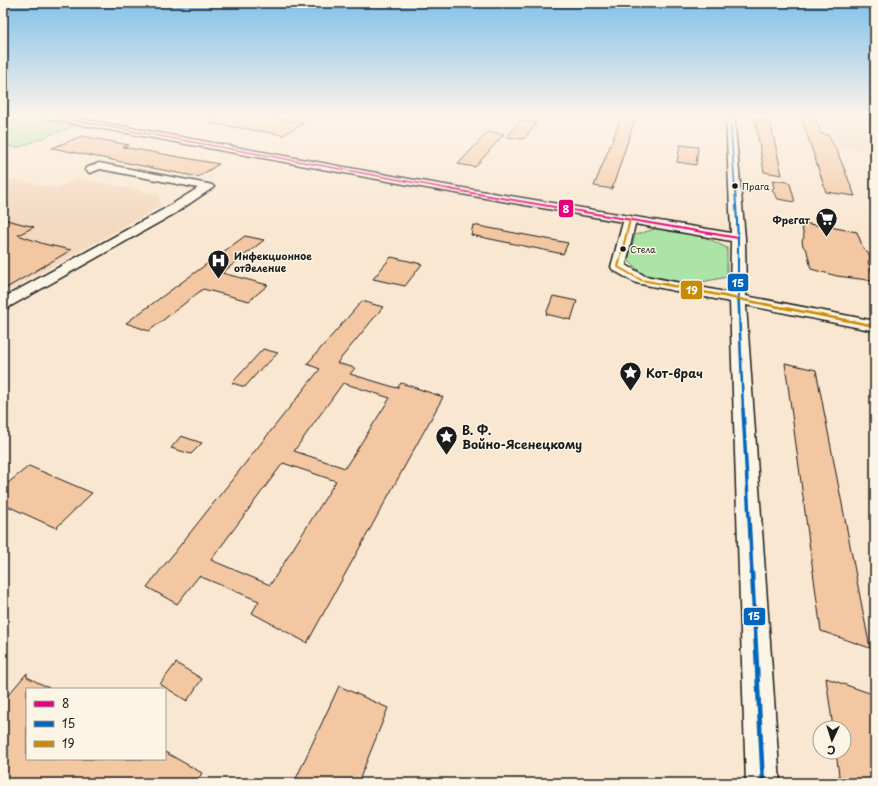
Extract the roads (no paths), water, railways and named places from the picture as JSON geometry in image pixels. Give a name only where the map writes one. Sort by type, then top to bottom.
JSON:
[{"type":"street","points":[[253,153],[414,183],[738,238]]},
{"type":"street","points":[[732,153],[738,238],[738,299],[763,783]]},
{"type":"street","points":[[3,304],[170,211],[208,187],[99,166],[90,170]]},
{"type":"street","points":[[630,220],[618,267],[641,280],[875,326]]},
{"type":"place","name":"Прага","points":[[735,186]]},
{"type":"place","name":"Фрегат","points":[[826,238]]},
{"type":"place","name":"Стела","points":[[623,249]]},
{"type":"place","name":"Инфекционное отделение","points":[[219,280]]},
{"type":"place","name":"Кот-врач","points":[[631,392]]},
{"type":"place","name":"В. Ф. Войно-Ясенецкому","points":[[446,456]]}]
